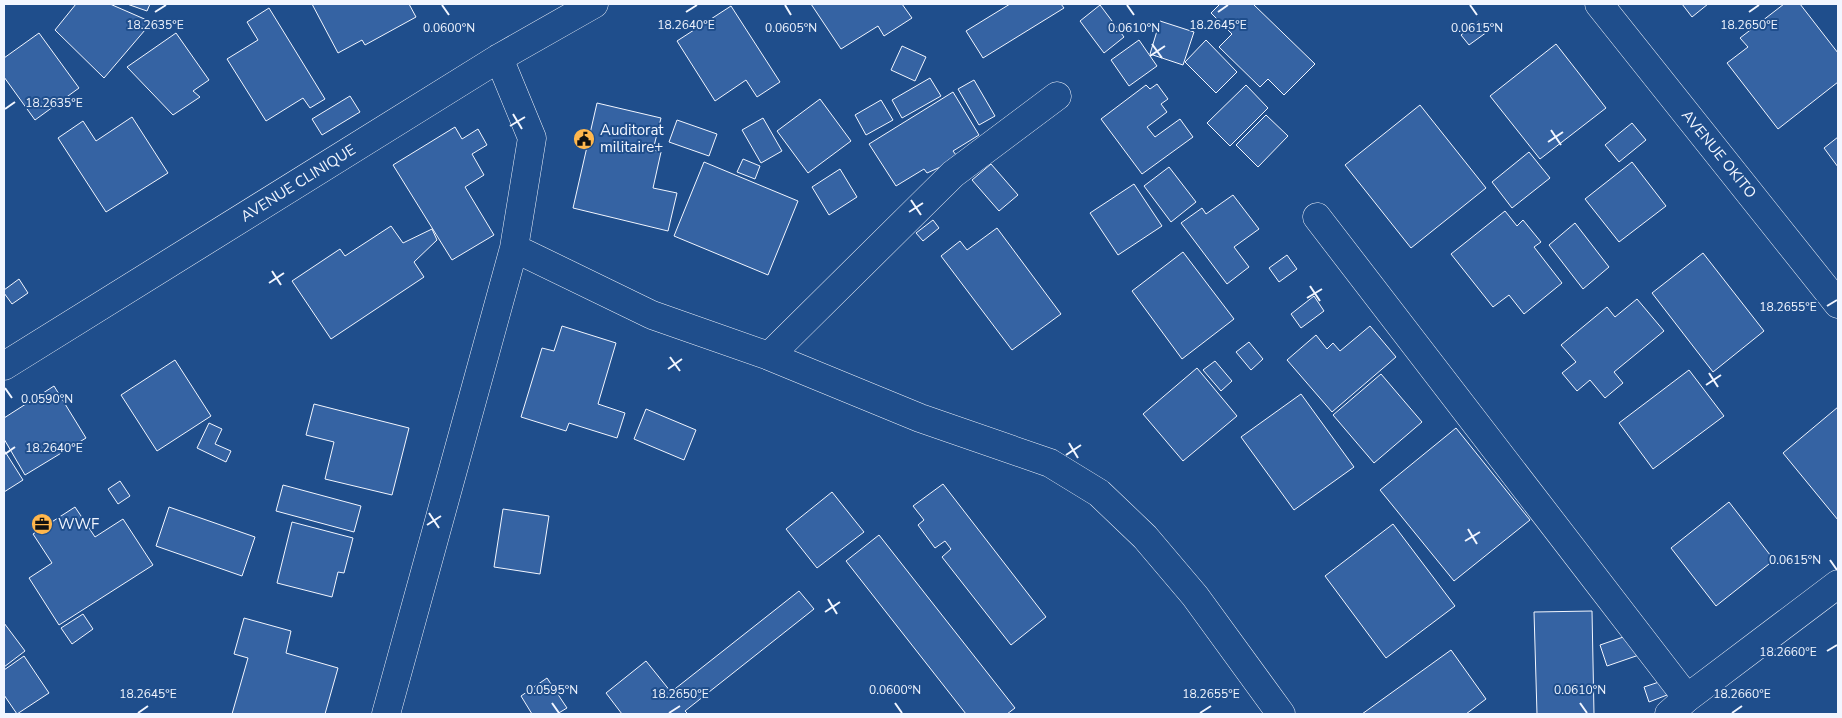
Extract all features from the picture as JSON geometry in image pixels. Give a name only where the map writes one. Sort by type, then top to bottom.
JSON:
[{"type":"street","name":"AVENUE CLINIQUE","points":[[4,366],[499,58],[594,4]]},
{"type":"street","name":"AVENUE OKITO","points":[[1599,4],[1838,304]]},
{"type":"street","points":[[386,714],[514,248],[532,138],[499,58]]},
{"type":"street","points":[[769,356],[954,174],[1057,96]]},
{"type":"street","points":[[1317,217],[1678,706],[1838,584]]},
{"type":"street","points":[[514,248],[652,315],[769,356],[920,418],[1050,463],[1099,493],[1145,537],[1195,596],[1281,714]]},
{"type":"building","points":[[76,4],[110,4],[149,21],[145,30],[104,78],[55,30]]},
{"type":"building","points":[[127,4],[150,4],[147,11]]},
{"type":"building","points":[[312,4],[409,4],[416,17],[365,45],[362,40],[338,53]]},
{"type":"building","points":[[811,4],[902,4],[912,18],[884,36],[878,26],[841,49]]},
{"type":"building","points":[[1010,4],[1061,4],[1064,8],[983,58],[966,31]]},
{"type":"building","points":[[1220,4],[1253,4],[1315,64],[1284,95],[1268,79],[1260,87],[1219,47],[1232,34],[1211,13]]},
{"type":"building","points":[[1682,4],[1708,4],[1692,17]]},
{"type":"building","points":[[1784,4],[1800,4],[1838,53],[1838,82],[1778,129],[1727,63],[1748,47],[1740,38]]},
{"type":"building","points":[[1100,5],[1124,37],[1104,53],[1080,21]]},
{"type":"building","points":[[731,6],[780,82],[757,97],[746,80],[715,101],[677,41]]},
{"type":"building","points":[[269,8],[325,99],[310,108],[303,98],[266,121],[227,59],[258,40],[247,22]]},
{"type":"building","points":[[1160,21],[1194,32],[1183,65],[1150,54]]},
{"type":"building","points":[[1479,21],[1487,32],[1469,45],[1461,35]]},
{"type":"building","points":[[39,33],[79,88],[35,120],[4,77],[4,58]]},
{"type":"building","points":[[176,33],[209,80],[193,91],[200,97],[173,115],[127,67]]},
{"type":"building","points":[[1139,40],[1157,66],[1129,86],[1111,60]]},
{"type":"building","points":[[1206,40],[1237,72],[1216,93],[1185,62]]},
{"type":"building","points":[[1556,44],[1606,108],[1540,159],[1490,96]]},
{"type":"building","points":[[902,46],[926,57],[915,81],[891,70]]},
{"type":"building","points":[[930,78],[941,96],[902,118],[892,100]]},
{"type":"building","points":[[974,80],[995,116],[979,125],[958,89]]},
{"type":"building","points":[[1157,84],[1168,99],[1161,104],[1167,112],[1147,127],[1155,137],[1180,119],[1193,137],[1142,174],[1101,119],[1146,85],[1150,89]]},
{"type":"building","points":[[1246,85],[1268,108],[1230,146],[1207,123]]},
{"type":"building","points":[[953,92],[979,135],[953,151],[956,155],[945,165],[927,173],[924,169],[896,186],[869,144]]},
{"type":"building","points":[[350,96],[360,112],[322,135],[312,119]]},
{"type":"building","points":[[820,99],[851,141],[808,173],[777,131]]},
{"type":"building","points":[[881,100],[893,120],[866,135],[855,115]]},
{"type":"building","points":[[597,103],[661,118],[653,150],[661,152],[653,188],[677,193],[668,231],[573,208]]},
{"type":"building","points":[[1420,105],[1486,188],[1411,248],[1345,165]]},
{"type":"building","points":[[1266,115],[1288,136],[1258,167],[1236,145]]},
{"type":"building","points":[[132,117],[168,173],[106,212],[58,138],[83,121],[96,141]]},
{"type":"building","points":[[763,118],[782,151],[761,163],[742,130]]},
{"type":"building","points":[[677,120],[717,134],[709,156],[669,142]]},
{"type":"building","points":[[1632,123],[1646,140],[1619,162],[1605,145]]},
{"type":"building","points":[[455,127],[462,139],[478,129],[487,145],[472,154],[484,175],[465,187],[494,235],[452,260],[393,165]]},
{"type":"building","points":[[1838,137],[1838,167],[1824,148]]},
{"type":"building","points":[[1529,152],[1550,178],[1512,208],[1492,182]]},
{"type":"building","points":[[743,159],[760,166],[755,179],[737,172]]},
{"type":"building","points":[[704,162],[798,201],[768,275],[674,236]]},
{"type":"building","points":[[1632,162],[1666,206],[1619,242],[1585,199]]},
{"type":"building","points":[[991,164],[1018,195],[999,211],[972,180]]},
{"type":"building","points":[[1169,167],[1196,202],[1171,222],[1144,186]]},
{"type":"building","points":[[840,169],[857,197],[829,215],[812,187]]},
{"type":"building","points":[[1134,184],[1162,226],[1118,255],[1090,213]]},
{"type":"building","points":[[1233,195],[1259,229],[1234,247],[1249,267],[1227,284],[1181,223],[1202,208],[1206,214]]},
{"type":"building","points":[[1505,211],[1517,226],[1523,220],[1541,242],[1534,247],[1562,283],[1524,314],[1509,295],[1493,307],[1451,254]]},
{"type":"building","points":[[933,220],[939,228],[923,241],[916,233]]},
{"type":"building","points":[[1575,223],[1609,267],[1583,289],[1549,245]]},
{"type":"building","points":[[391,226],[403,243],[432,229],[437,240],[414,262],[424,277],[331,339],[292,281],[340,249],[345,256]]},
{"type":"building","points":[[997,228],[1061,314],[1012,350],[941,256],[960,241],[967,250]]},
{"type":"building","points":[[1183,252],[1234,319],[1182,359],[1132,291]]},
{"type":"building","points":[[1703,253],[1764,331],[1713,372],[1652,293]]},
{"type":"building","points":[[1287,255],[1297,269],[1279,282],[1269,268]]},
{"type":"building","points":[[19,279],[28,293],[12,304],[4,290]]},
{"type":"building","points":[[1314,296],[1324,311],[1301,328],[1291,314]]},
{"type":"building","points":[[1637,299],[1664,331],[1614,372],[1623,383],[1605,398],[1590,380],[1577,391],[1562,373],[1576,362],[1561,345],[1607,307],[1615,317]]},
{"type":"building","points":[[562,326],[616,343],[598,404],[625,413],[617,438],[569,423],[566,431],[521,417],[542,348],[554,351]]},
{"type":"building","points":[[1370,326],[1396,357],[1332,412],[1287,360],[1316,335],[1327,349],[1333,343],[1340,351]]},
{"type":"building","points":[[1249,342],[1263,359],[1251,370],[1236,352]]},
{"type":"building","points":[[175,360],[211,416],[157,451],[121,395]]},
{"type":"building","points":[[1215,361],[1232,381],[1221,391],[1203,370]]},
{"type":"building","points":[[1197,368],[1237,416],[1183,461],[1143,414]]},
{"type":"building","points":[[1689,370],[1724,416],[1653,469],[1619,423]]},
{"type":"building","points":[[1381,374],[1422,422],[1374,463],[1333,415]]},
{"type":"building","points":[[54,386],[86,438],[25,475],[4,439],[4,418]]},
{"type":"building","points":[[1301,394],[1354,467],[1294,510],[1241,437]]},
{"type":"building","points":[[314,404],[409,428],[392,495],[325,479],[334,442],[306,435]]},
{"type":"building","points":[[1838,407],[1838,520],[1783,453]]},
{"type":"building","points":[[646,409],[696,430],[684,460],[634,439]]},
{"type":"building","points":[[209,423],[222,429],[215,444],[231,451],[226,462],[197,448]]},
{"type":"building","points":[[1456,428],[1530,520],[1454,581],[1380,490]]},
{"type":"building","points":[[4,450],[23,480],[4,492]]},
{"type":"building","points":[[120,481],[130,496],[118,504],[108,489]]},
{"type":"building","points":[[943,484],[1046,617],[1011,645],[942,557],[951,549],[945,541],[935,548],[918,525],[924,520],[913,506]]},
{"type":"building","points":[[283,485],[361,506],[354,532],[276,511]]},
{"type":"building","points":[[832,492],[864,532],[817,568],[786,529]]},
{"type":"building","points":[[1729,502],[1774,560],[1716,606],[1671,548]]},
{"type":"building","points":[[75,507],[95,537],[123,519],[153,565],[59,625],[29,578],[52,563],[33,534]]},
{"type":"building","points":[[169,507],[255,537],[242,576],[156,546]]},
{"type":"building","points":[[503,509],[549,516],[540,574],[494,567]]},
{"type":"building","points":[[292,522],[353,538],[344,573],[338,572],[332,597],[277,583]]},
{"type":"building","points":[[1393,524],[1455,606],[1386,658],[1325,576]]},
{"type":"building","points":[[879,535],[1015,708],[1007,714],[966,714],[846,561]]},
{"type":"building","points":[[799,591],[814,609],[685,711],[688,714],[622,714],[606,693],[646,661],[671,692]]},
{"type":"building","points":[[1592,611],[1594,714],[1537,714],[1534,612]]},
{"type":"building","points":[[83,614],[93,629],[72,644],[61,628]]},
{"type":"building","points":[[244,618],[291,631],[286,653],[338,668],[325,714],[232,714],[248,658],[234,654]]},
{"type":"building","points":[[4,623],[25,651],[4,667]]},
{"type":"building","points":[[1632,634],[1639,655],[1607,666],[1600,645]]},
{"type":"building","points":[[1451,650],[1486,699],[1466,714],[1362,714]]},
{"type":"building","points":[[24,656],[49,693],[17,714],[4,695],[4,670]]},
{"type":"building","points":[[547,678],[567,708],[557,714],[532,714],[521,696]]},
{"type":"building","points":[[1662,681],[1667,695],[1649,702],[1644,687]]},
{"type":"place","name":"Auditorat militaire+","points":[[584,139]]},
{"type":"place","name":"WWF","points":[[42,524]]}]
